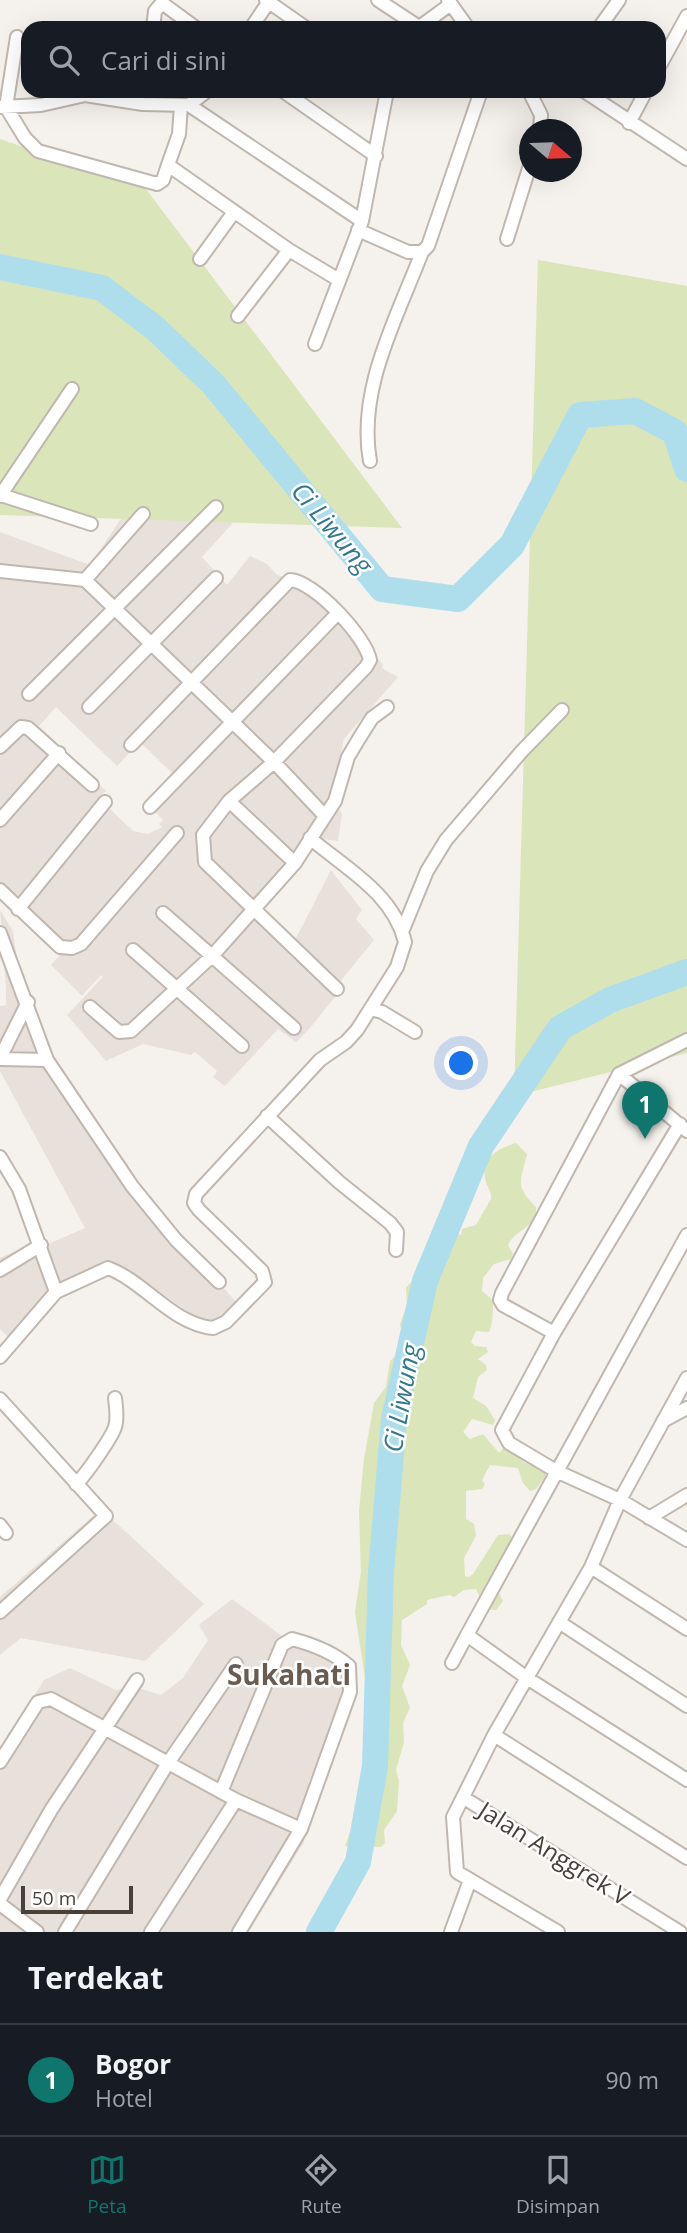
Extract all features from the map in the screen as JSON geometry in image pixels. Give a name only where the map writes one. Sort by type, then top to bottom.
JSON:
[{"type":"street","points":[[378,0],[408,21]]},
{"type":"street","points":[[604,21],[619,0]]},
{"type":"street","points":[[255,21],[268,1],[296,21]]},
{"type":"street","points":[[427,21],[450,2],[463,21]]},
{"type":"street","points":[[154,21],[155,11],[162,4],[186,21]]},
{"type":"street","points":[[666,54],[687,16]]},
{"type":"street","points":[[17,37],[3,107],[25,138],[38,151],[52,157],[158,184],[163,180],[179,134],[185,105],[196,98]]},
{"type":"street","points":[[3,107],[41,105],[72,98]]},
{"type":"street","points":[[149,98],[185,105],[360,225],[408,252],[422,252]]},
{"type":"street","points":[[293,98],[376,156]]},
{"type":"street","points":[[315,344],[360,225],[386,98]]},
{"type":"street","points":[[370,461],[367,432],[369,397],[422,252],[430,241],[479,98]]},
{"type":"street","points":[[532,98],[541,119]]},
{"type":"street","points":[[594,98],[687,158]]},
{"type":"street","points":[[629,123],[642,98]]},
{"type":"street","points":[[168,165],[289,250],[339,280]]},
{"type":"street","points":[[507,239],[525,182]]},
{"type":"street","points":[[200,259],[234,212]]},
{"type":"street","points":[[238,316],[289,250]]},
{"type":"street","points":[[72,388],[1,496],[91,524]]},
{"type":"street","points":[[29,694],[216,507]]},
{"type":"street","points":[[85,580],[143,514]]},
{"type":"street","points":[[0,571],[85,580],[274,762],[325,816]]},
{"type":"street","points":[[89,707],[216,578]]},
{"type":"street","points":[[131,745],[290,580],[304,584],[363,639],[370,660],[274,762],[229,801],[203,835],[205,862],[253,911],[338,989]]},
{"type":"street","points":[[150,807],[338,613]]},
{"type":"street","points":[[90,1007],[115,1029],[126,1032],[137,1027],[212,955],[295,863],[335,801],[348,757],[372,718],[387,707]]},
{"type":"street","points":[[402,932],[428,871],[446,840],[522,751],[562,710]]},
{"type":"street","points":[[0,747],[21,727],[33,731],[92,785]]},
{"type":"street","points":[[0,820],[59,753]]},
{"type":"street","points":[[229,801],[295,863]]},
{"type":"street","points":[[18,908],[105,802]]},
{"type":"street","points":[[0,890],[61,947],[72,948],[81,944],[177,833]]},
{"type":"street","points":[[0,1357],[56,1292],[108,1268],[137,1283],[191,1322],[214,1328],[226,1322],[247,1298],[260,1288],[265,1277],[194,1203],[196,1194],[320,1060],[346,1042],[370,1009],[404,952],[402,932],[372,886],[310,838]]},
{"type":"street","points":[[163,913],[294,1028]]},
{"type":"street","points":[[0,933],[28,1002],[47,1060],[132,1186],[176,1240],[219,1282]]},
{"type":"street","points":[[133,950],[242,1046]]},
{"type":"street","points":[[28,1002],[0,1058],[47,1060]]},
{"type":"street","points":[[370,1009],[382,1012],[415,1032]]},
{"type":"street","points":[[554,1333],[500,1300],[523,1249],[619,1074],[687,1040]]},
{"type":"street","points":[[619,1074],[683,1127],[554,1333],[502,1430],[509,1443],[556,1471],[620,1500],[687,1540]]},
{"type":"street","points":[[267,1116],[339,1182],[390,1223],[397,1232],[396,1250]]},
{"type":"street","points":[[0,1157],[19,1189],[56,1292]]},
{"type":"street","points":[[452,1663],[687,1235]]},
{"type":"street","points":[[0,1270],[41,1245]]},
{"type":"street","points":[[558,1932],[470,1880],[456,1868],[453,1819],[494,1735],[591,1567],[620,1500],[687,1378]]},
{"type":"street","points":[[76,1483],[90,1472],[96,1454],[116,1427],[116,1398]]},
{"type":"street","points":[[0,1399],[106,1516],[0,1612]]},
{"type":"street","points":[[663,1421],[687,1408]]},
{"type":"street","points":[[649,1518],[687,1495]]},
{"type":"street","points":[[591,1567],[687,1629]]},
{"type":"street","points":[[559,1622],[687,1706]]},
{"type":"street","points":[[467,1635],[527,1678],[687,1780]]},
{"type":"street","points":[[221,1792],[282,1645],[292,1639],[340,1658],[349,1666],[350,1692],[301,1829],[292,1849],[239,1932]]},
{"type":"street","points":[[65,1932],[168,1763],[236,1664]]},
{"type":"street","points":[[37,1932],[0,1902],[51,1810],[137,1680]]},
{"type":"street","points":[[0,1762],[33,1708],[47,1698],[107,1727],[236,1800],[301,1829]]},
{"type":"street","points":[[494,1735],[687,1858]]},
{"type":"street","name":"Jalan Anggrek V","points":[[464,1798],[680,1932]]},
{"type":"street","points":[[151,1932],[236,1800]]},
{"type":"street","points":[[451,1932],[470,1880]]},
{"type":"shaded area","points":[[163,456],[221,506],[232,524],[202,557],[227,585],[250,556],[267,564],[277,575],[296,582],[383,664],[382,668],[398,677],[344,739],[331,798],[342,814],[338,841],[317,838],[257,914],[292,946],[331,870],[362,910],[356,919],[374,940],[339,983],[338,993],[296,1042],[278,1029],[225,1086],[213,1077],[217,1071],[195,1052],[191,1055],[143,1044],[106,1061],[67,1015],[103,977],[101,975],[82,996],[51,965],[59,956],[55,950],[0,898],[0,532],[90,565]],"holes":[[[56,707],[117,766],[140,742],[173,774],[145,802],[163,820],[159,824],[162,827],[148,834],[133,831],[100,797],[106,791],[39,726]]]},
{"type":"shaded area","points":[[0,910],[13,931],[20,984],[69,1086],[129,1166],[126,1168],[175,1246],[211,1274],[237,1303],[219,1321],[208,1325],[111,1260],[66,1285],[9,1338],[0,1329],[0,1258],[29,1245],[32,1251],[85,1228],[0,1071],[0,1006],[6,1005],[6,990]]},
{"type":"shaded area","points":[[101,1509],[204,1604],[145,1661],[21,1638],[0,1655],[0,1597]]},
{"type":"shaded area","points":[[232,1599],[282,1636],[329,1661],[355,1667],[330,1735],[309,1781],[304,1842],[249,1932],[0,1932],[0,1751],[44,1680],[70,1668],[116,1690],[136,1687],[161,1695],[183,1678],[208,1640],[199,1625]]},
{"type":"green space","points":[[0,139],[146,189],[402,528],[0,515]]},
{"type":"green space","points":[[538,260],[687,286],[687,1053],[514,1096]]},
{"type":"green space","points":[[516,1143],[527,1154],[521,1182],[524,1194],[536,1207],[536,1217],[510,1241],[508,1245],[513,1254],[511,1259],[494,1264],[483,1278],[482,1291],[493,1300],[492,1316],[489,1332],[476,1331],[471,1342],[475,1346],[486,1347],[488,1352],[478,1359],[486,1365],[487,1370],[478,1377],[473,1398],[486,1406],[495,1420],[493,1425],[472,1419],[463,1432],[470,1439],[483,1434],[499,1453],[506,1445],[525,1463],[534,1459],[545,1469],[546,1475],[536,1489],[530,1491],[523,1483],[518,1468],[490,1465],[482,1480],[485,1484],[482,1489],[466,1491],[466,1519],[474,1524],[476,1536],[464,1558],[465,1576],[473,1574],[498,1535],[509,1534],[516,1542],[495,1585],[503,1601],[496,1610],[485,1609],[476,1589],[464,1590],[454,1597],[449,1595],[427,1600],[427,1604],[402,1620],[401,1645],[410,1665],[402,1686],[410,1708],[403,1723],[404,1742],[396,1770],[399,1781],[397,1811],[384,1830],[385,1843],[381,1847],[345,1846],[361,1801],[367,1760],[367,1691],[355,1612],[361,1572],[359,1511],[364,1459],[374,1403],[386,1387],[390,1361],[405,1346],[400,1324],[407,1305],[406,1288],[420,1272],[430,1240],[443,1230],[461,1235],[462,1229],[476,1225],[491,1199],[485,1178],[486,1164],[498,1150]]},
{"type":"waterway","name":"Ci Liwung","points":[[0,267],[102,288],[156,329],[214,385],[382,589],[458,599],[512,545],[580,415],[635,411],[675,432],[687,469]]},
{"type":"waterway","name":"Ci Liwung","points":[[319,1932],[358,1862],[375,1766],[381,1573],[394,1419],[425,1281],[481,1146],[560,1028],[610,1000],[687,972]]},
{"type":"place","name":"Bogor","points":[[645,1139]]},
{"type":"district","name":"Sukahati","points":[[289,1675]]}]
